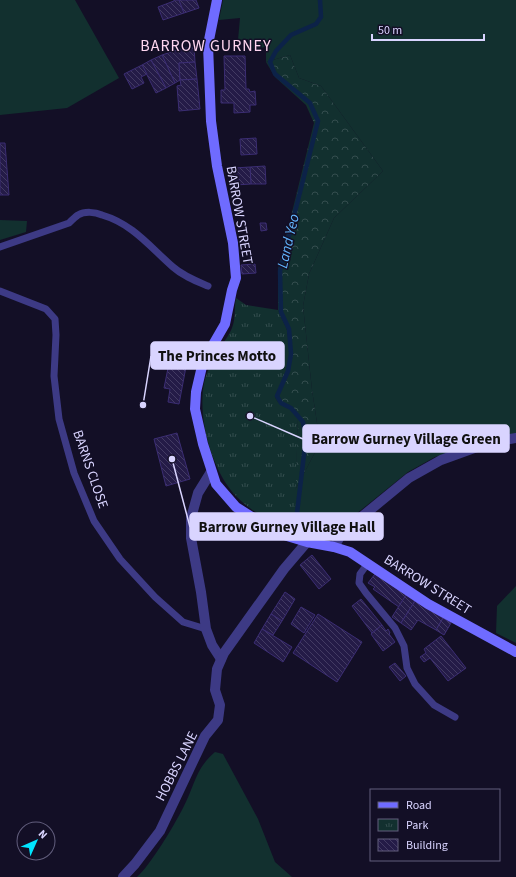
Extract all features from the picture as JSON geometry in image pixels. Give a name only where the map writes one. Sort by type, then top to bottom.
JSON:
[{"type":"main road","name":"BARROW STREET","points":[[217,0],[208,44],[211,121],[217,166],[233,243],[236,278],[230,297],[225,324],[203,362],[196,392],[195,409],[211,472],[216,484],[236,507],[270,528],[287,536],[350,552],[428,604],[516,652]]},
{"type":"street","points":[[334,547],[342,533],[409,478],[441,460],[488,443],[516,438]]},
{"type":"street","points":[[211,472],[198,493],[190,518],[191,538],[206,629],[212,645],[221,659]]},
{"type":"street","name":"HOBBS LANE","points":[[123,877],[135,864],[160,831],[205,736],[218,720],[220,705],[215,690],[217,669],[224,653],[284,569],[307,542]]},
{"type":"lane","points":[[0,247],[69,223],[77,215],[84,213],[96,213],[114,218],[130,228],[174,268],[208,286]]},
{"type":"lane","name":"BARNS CLOSE","points":[[0,291],[46,309],[55,319],[56,334],[54,376],[59,419],[74,473],[94,521],[120,559],[155,597],[183,622],[206,629]]},
{"type":"lane","points":[[368,563],[360,574],[359,583],[395,628],[404,646],[407,668],[415,684],[434,705],[455,717]]},
{"type":"green space","points":[[0,0],[75,0],[119,78],[67,108],[0,115]]},
{"type":"green space","points":[[223,0],[516,0],[516,433],[435,457],[408,472],[335,531],[324,537],[293,531],[295,490],[320,443],[312,390],[303,306],[309,274],[334,218],[383,171],[321,86],[299,78],[290,55],[266,62],[266,47],[248,49],[248,39],[238,40],[240,18],[219,20]]},
{"type":"green space","points":[[290,55],[299,78],[321,86],[383,171],[334,218],[309,274],[303,306],[312,390],[320,443],[295,490],[298,418],[288,406],[278,402],[275,398],[286,371],[290,353],[287,330],[278,310],[278,269],[314,123],[306,105],[275,77],[266,62]]},
{"type":"green space","points":[[0,220],[27,221],[26,232],[0,240]]},
{"type":"green space","points":[[236,298],[246,305],[278,310],[287,330],[290,353],[286,371],[275,398],[278,402],[292,410],[298,418],[293,531],[255,512],[236,496],[219,472],[204,425],[203,393],[205,379],[208,369],[232,328]]},
{"type":"green space","points":[[516,586],[516,643],[496,633],[497,606]]},
{"type":"green space","points":[[215,752],[223,754],[258,819],[275,862],[292,877],[137,877],[149,864],[162,844],[183,808],[199,771],[208,758]]},
{"type":"building","points":[[174,0],[179,0],[184,13],[163,20],[158,7]]},
{"type":"building","points":[[179,0],[196,0],[199,8],[184,13]]},
{"type":"building","points":[[194,47],[195,62],[179,63],[180,80],[175,83],[162,55],[180,49]]},
{"type":"building","points":[[162,55],[175,83],[166,88],[151,60]]},
{"type":"building","points":[[224,56],[245,56],[246,89],[249,89],[250,92],[255,91],[256,105],[250,105],[250,112],[234,113],[234,103],[221,103],[221,90],[225,90]]},
{"type":"building","points":[[151,60],[166,88],[156,93],[142,65]]},
{"type":"building","points":[[195,62],[197,79],[180,80],[179,63]]},
{"type":"building","points":[[142,65],[147,74],[141,77],[144,83],[132,89],[124,74]]},
{"type":"building","points":[[197,79],[200,109],[179,111],[177,86],[181,85],[180,80]]},
{"type":"building","points":[[256,138],[257,154],[241,155],[240,139]]},
{"type":"building","points":[[0,143],[5,143],[9,195],[0,195]]},
{"type":"building","points":[[265,166],[266,184],[251,184],[250,167]]},
{"type":"building","points":[[250,167],[251,184],[235,185],[234,168]]},
{"type":"building","points":[[260,223],[266,223],[267,230],[261,231]]},
{"type":"building","points":[[255,264],[256,273],[242,274],[241,265]]},
{"type":"building","points":[[171,353],[188,356],[179,404],[168,402],[170,389],[164,388]]},
{"type":"building","points":[[177,433],[190,479],[166,486],[154,439]]},
{"type":"building","points":[[312,555],[331,579],[319,589],[300,565]]},
{"type":"building","points":[[375,574],[406,595],[399,607],[373,589],[375,587],[368,583]]},
{"type":"building","points":[[285,592],[295,599],[282,621],[271,614]]},
{"type":"building","points":[[406,595],[415,601],[401,623],[392,617]]},
{"type":"building","points":[[361,599],[382,625],[372,633],[352,606]]},
{"type":"building","points":[[415,601],[443,618],[436,630],[418,620],[411,630],[401,623]]},
{"type":"building","points":[[301,607],[315,615],[304,633],[291,624]]},
{"type":"building","points":[[271,614],[282,621],[273,635],[262,629]]},
{"type":"building","points":[[318,614],[362,642],[337,682],[293,653]]},
{"type":"building","points":[[443,618],[451,623],[444,635],[436,630]]},
{"type":"building","points":[[382,625],[386,631],[388,629],[389,634],[395,642],[383,651],[371,634]]},
{"type":"building","points":[[262,629],[292,647],[283,662],[254,643]]},
{"type":"building","points":[[441,636],[466,668],[448,681],[430,658],[424,662],[420,657],[426,653],[424,649]]},
{"type":"building","points":[[395,663],[406,676],[400,681],[389,667]]},
{"type":"waterway","name":"Land Yeo","points":[[297,513],[306,438],[303,422],[291,408],[281,403],[277,396],[288,371],[291,354],[289,329],[281,312],[280,271],[318,121],[310,103],[275,74],[270,62],[276,51],[291,35],[316,24],[321,17],[320,0]]},
{"type":"place","name":"The Princes Motto","points":[[143,405]]},
{"type":"place","name":"Barrow Gurney Village Green","points":[[250,416]]},
{"type":"place","name":"Barrow Gurney Village Hall","points":[[172,459]]},
{"type":"district","name":"BARROW GURNEY","points":[[206,45]]}]
